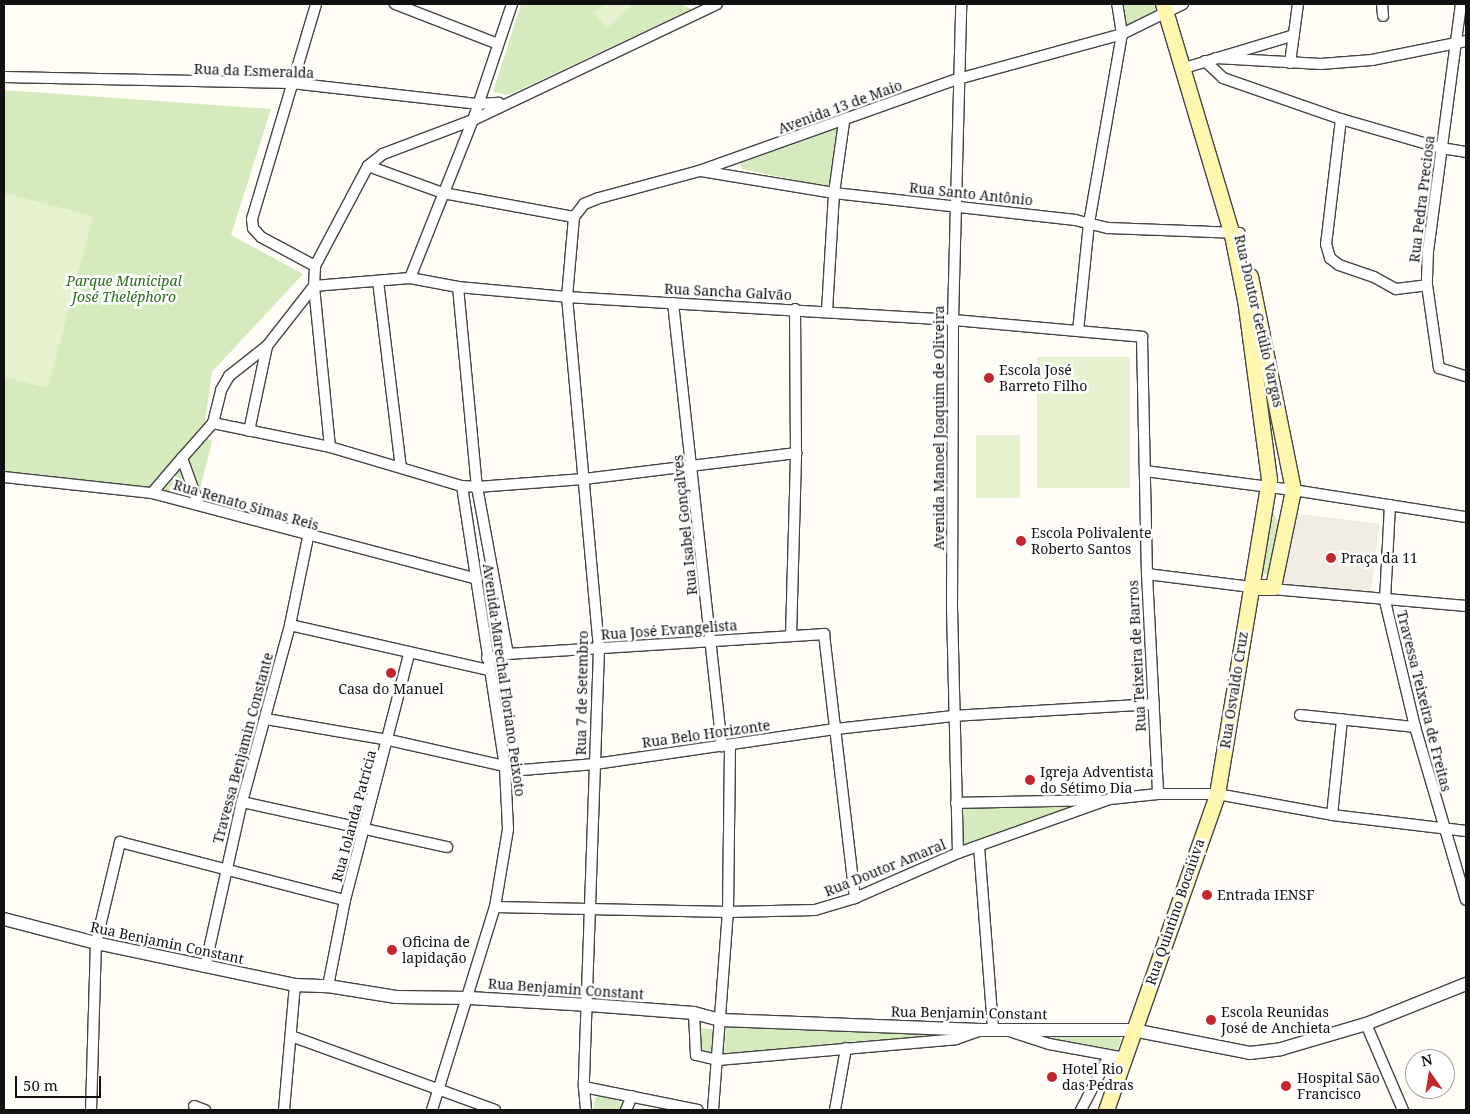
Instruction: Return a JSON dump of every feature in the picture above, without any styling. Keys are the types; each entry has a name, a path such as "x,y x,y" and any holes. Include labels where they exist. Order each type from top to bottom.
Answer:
{"main road":[{"name":"Rua Doutor Getúlio Vargas","path":"1164,9 1236,234 1273,380 1293,490 1273,585"},
{"name":"Rua Doutor Getúlio Vargas","path":"1236,234 1268,454 1266,508 1252,583"},
{"path":"1266,508 1287,512"},
{"path":"1252,583 1273,585"},
{"name":"Rua Osvaldo Cruz","path":"1217,794 1252,583"},
{"name":"Rua Quintino Bocaiúva","path":"1106,1110 1217,794"}],"street":[{"path":"316,4 252,219 253,228 260,237 316,266"},
{"path":"395,4 498,44"},
{"path":"410,278 473,120 512,4"},
{"name":"Avenida Manoel Joaquim de Oliveira","path":"958,853 953,716 953,320 961,4"},
{"path":"1078,330 1089,223 1122,34 1117,4"},
{"name":"Avenida 13 de Maio","path":"574,217 584,204 599,198 699,171 844,122 958,79 1122,34 1164,9 1183,4"},
{"path":"1290,64 1298,4"},
{"path":"1382,4 1383,16"},
{"name":"Rua Pedra Preciosa","path":"1461,4 1462,41 1440,148 1427,285 1438,368 1466,376"},
{"path":"330,447 314,286 316,266 368,166 383,154 473,120 503,103 711,5"},
{"path":"1183,65 1205,61 1294,35"},
{"path":"1216,58 1290,64 1372,60 1462,41"},
{"path":"1205,61 1219,77 1341,119 1440,148 1466,152"},
{"name":"Rua da Esmeralda","path":"4,77 291,83 477,104 503,103"},
{"path":"1341,119 1327,252 1339,266 1374,276 1396,289 1427,285"},
{"path":"827,311 834,193 844,122"},
{"path":"368,166 443,193 574,217"},
{"name":"Rua Santo Antônio","path":"699,171 834,193 956,205 1089,223 1108,228 1236,234"},
{"name":"Rua 7 de Setembro","path":"574,217 567,297 599,649 589,1005 584,1087 586,1110"},
{"name":"Rua Sancha Galvão","path":"314,286 410,278 458,287 567,297 827,311 1078,330 1142,337"},
{"path":"378,281 401,467"},
{"path":"152,493 213,423 221,390 229,376 267,346 314,286"},
{"path":"458,287 477,487 508,654"},
{"name":"Rua Isabel Gonçalves","path":"673,303 711,641 726,745 728,912 713,1110"},
{"path":"791,636 796,453 795,309"},
{"name":"Rua Teixeira de Barros","path":"1142,337 1147,574 1158,794"},
{"path":"249,431 267,346"},
{"path":"213,423 330,447 462,486 477,487 584,479 796,453"},
{"path":"182,458 200,505"},
{"path":"1145,471 1293,490 1466,517"},
{"name":"Rua Renato Simas Reis","path":"4,477 152,493 308,537 477,579"},
{"name":"Avenida Marechal Floriano Peixoto","path":"432,1110 469,998 495,907 508,829 505,767 488,670 477,579 462,486"},
{"name":"Travessa Teixeira de Freitas","path":"1390,505 1384,601 1415,727 1443,828 1466,900"},
{"name":"Travessa Benjamin Constante","path":"205,967 242,802 290,625 308,537"},
{"path":"1147,574 1252,583"},
{"path":"1273,585 1384,601 1466,606"},
{"path":"290,625 409,654 488,670"},
{"name":"Rua José Evangelista","path":"487,658 508,654 824,634 836,729"},
{"name":"Rua Iolanda Patrícia","path":"328,986 346,900 409,654"},
{"name":"Rua Belo Horizonte","path":"266,719 388,740 522,770 595,764 836,729 953,716 1154,704"},
{"path":"1300,714 1415,727"},
{"path":"1332,815 1342,720"},
{"path":"836,729 855,898"},
{"name":"Rua Doutor Amaral","path":"495,907 728,912 815,910 855,898 958,853 1110,799 1158,794 1217,794 1332,815 1466,831"},
{"path":"956,803 1110,799"},
{"path":"242,802 447,847"},
{"path":"90,1110 96,943 120,842 346,900"},
{"path":"694,1013 696,1055 718,1060 956,1039 987,1030 979,846"},
{"name":"Rua Benjamin Constant","path":"4,918 96,943 205,967 294,985 328,986 396,998 469,998 589,1005 694,1013 721,1020 987,1030 1133,1030 1250,1053 1281,1049 1366,1024 1466,984"},
{"path":"284,1110 292,1036 294,985"},
{"path":"1366,1024 1403,1110"},
{"path":"1006,1030 1049,1044 1125,1058"},
{"path":"292,1036 438,1091 495,1110"},
{"path":"835,1110 846,1048"},
{"path":"1080,1110 1109,1056"},
{"path":"584,1087 698,1110"},
{"path":"626,1110 632,1096"},
{"path":"194,1106 204,1110"}],"green space":[{"path":"521,4 679,4 692,9 508,95 493,92"},
{"path":"605,4 629,4 631,6 607,28 594,13"},
{"path":"1120,4 1154,4 1156,13 1122,27"},
{"name":"Parque Municipal José Theléphoro","path":"4,90 271,109 231,235 303,274 212,372 203,436 212,441 198,497 4,471"},
{"path":"837,128 829,187 742,169 740,161"},
{"path":"4,193 93,216 48,388 4,377"},
{"path":"1037,357 1130,357 1130,488 1037,488"},
{"path":"976,435 1020,435 1020,498 976,498"},
{"path":"1272,511 1279,524 1270,571 1259,578"},
{"path":"1081,805 964,847 963,808"},
{"path":"726,1025 955,1033 724,1055"},
{"path":"699,1028 713,1029 711,1055 701,1054"},
{"path":"1029,1036 1118,1036 1121,1040 1117,1051 1099,1051"},
{"path":"598,1095 622,1102 620,1110 593,1110 595,1099"}],"shaded area":[{"name":"Praça da 11","path":"1292,513 1379,524 1370,603 1282,592"}],"place":[{"name":"Escola José Barreto Filho","path":"989,378"},
{"name":"Escola Polivalente Roberto Santos","path":"1021,541"},
{"name":"Praça da 11","path":"1331,558"},
{"name":"Casa do Manuel","path":"391,673"},
{"name":"Igreja Adventista do Sétimo Dia","path":"1030,780"},
{"name":"Entrada IENSF","path":"1207,895"},
{"name":"Oficina de lapidação","path":"392,950"},
{"name":"Escola Reunidas José de Anchieta","path":"1211,1020"},
{"name":"Hotel Rio das Pedras","path":"1052,1077"},
{"name":"Hospital São Francisco","path":"1286,1086"}]}
